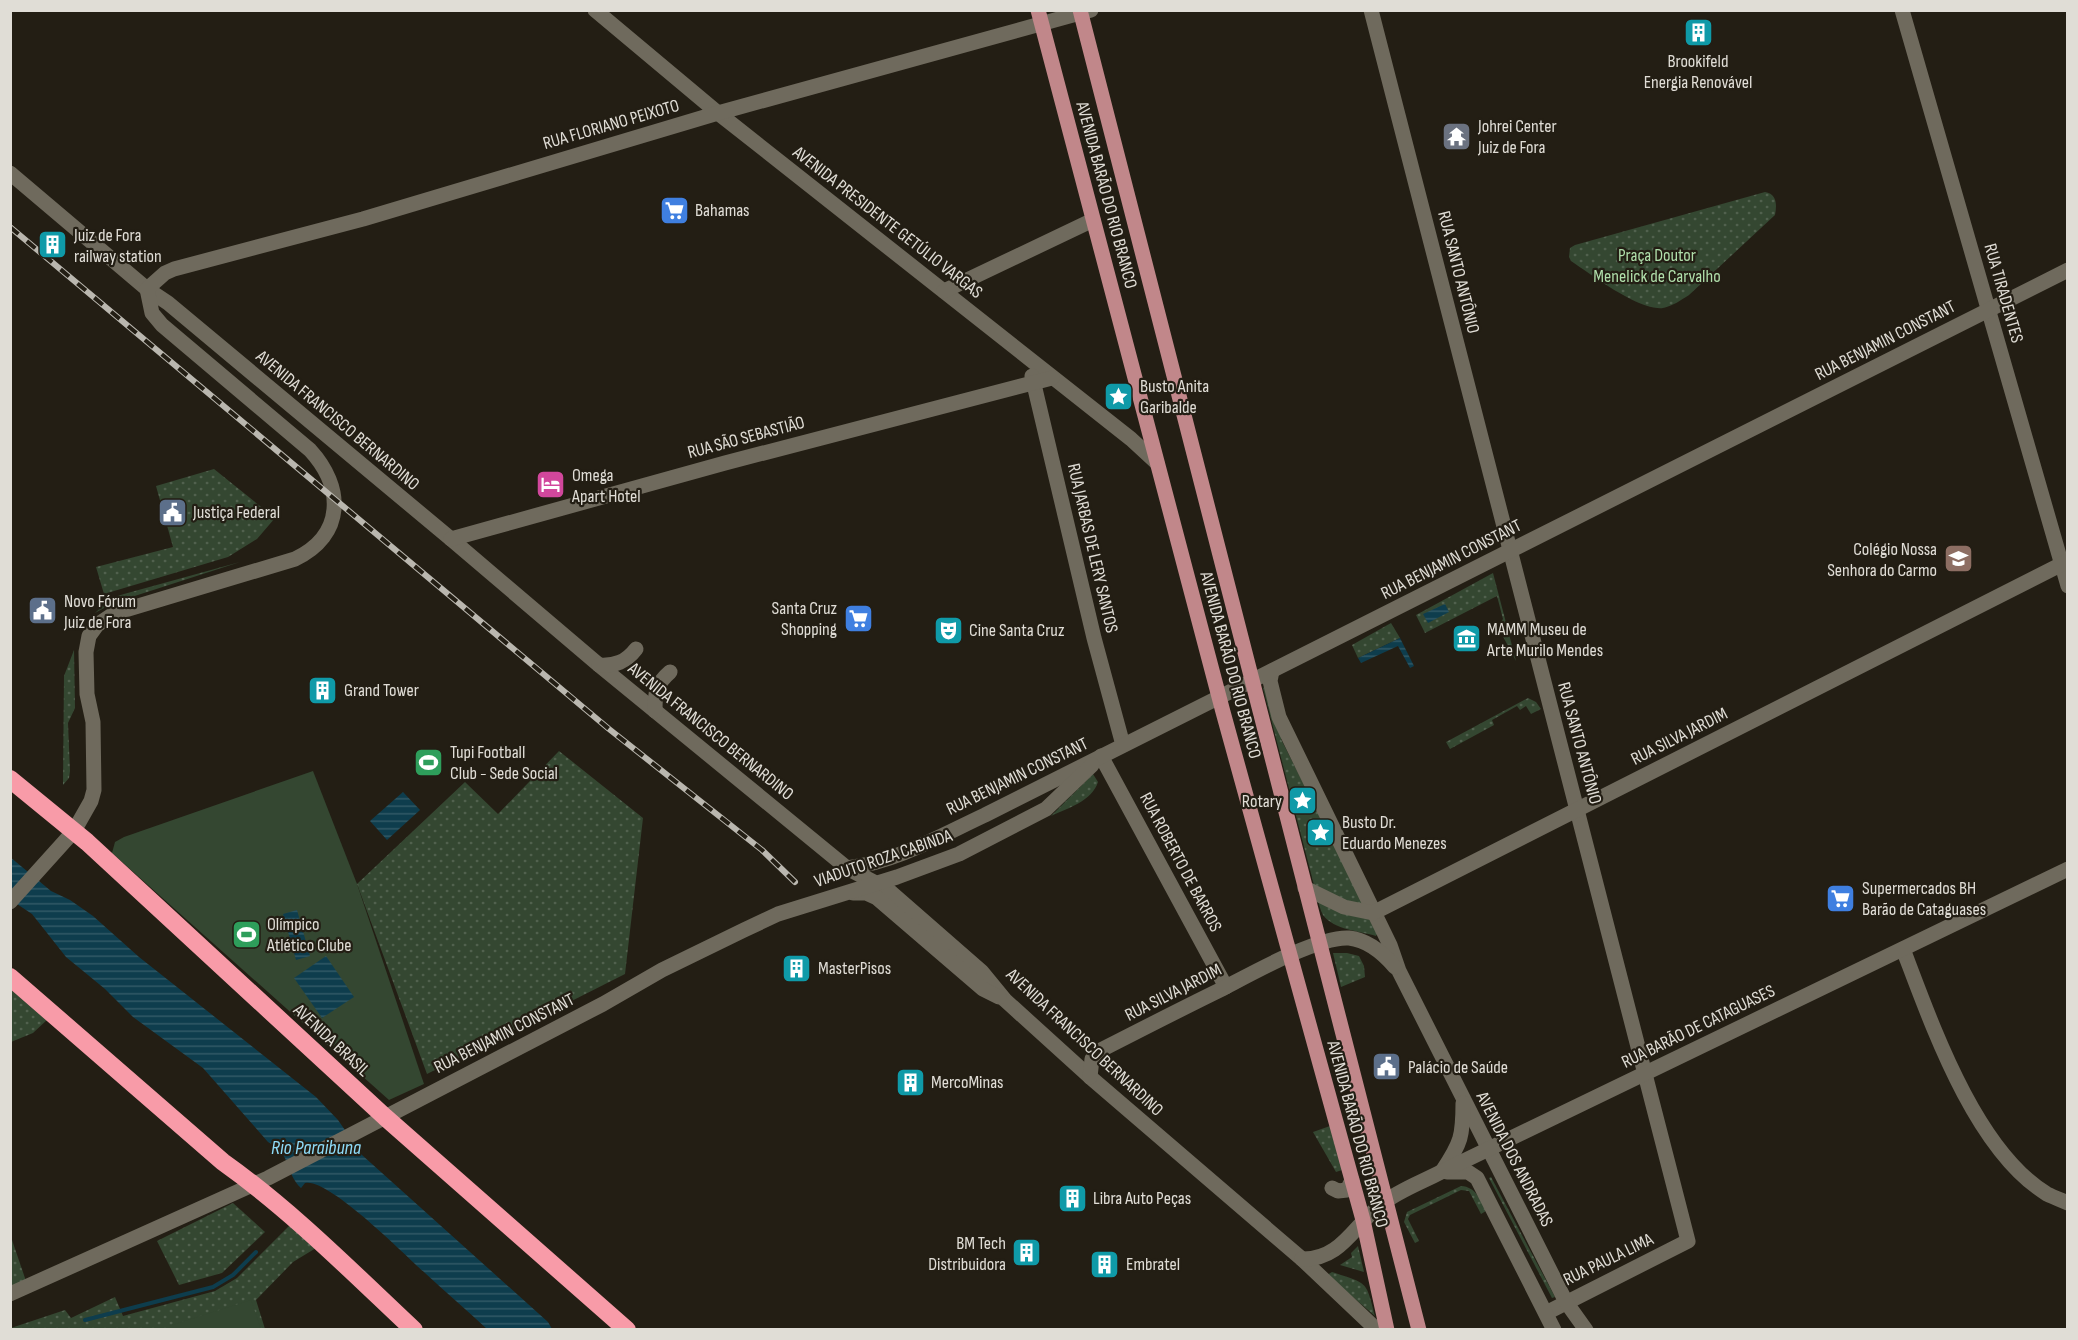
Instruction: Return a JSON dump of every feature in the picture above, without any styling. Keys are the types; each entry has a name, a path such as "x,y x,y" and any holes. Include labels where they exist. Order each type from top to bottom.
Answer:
{"highway":[{"name":"AVENIDA BRASIL","path":"10,779 74,831 385,1117 627,1329"},
{"path":"10,977 223,1162 260,1181 317,1239 414,1329"}],"main road":[{"name":"AVENIDA BARÃO DO RIO BRANCO","path":"1084,11 1305,888 1419,1329"},
{"name":"AVENIDA BARÃO DO RIO BRANCO","path":"1040,17 1219,697 1352,1180 1359,1226 1387,1329"}],"street":[{"name":"AVENIDA PRESIDENTE GETÚLIO VARGAS","path":"595,10 718,113 1131,439 1157,463"},
{"name":"RUA SANTO ANTÔNIO","path":"1371,10 1688,1241"},
{"name":"RUA TIRADENTES","path":"1902,10 2064,563 2067,586"},
{"name":"RUA FLORIANO PEIXOTO","path":"147,289 165,273 174,269 363,219 1040,17 1084,11"},
{"name":"AVENIDA FRANCISCO BERNARDINO","path":"10,173 451,539 599,665 847,868 887,889 982,972 1005,1000 1090,1077 1302,1259 1377,1329"},
{"path":"944,291 1093,220"},
{"name":"RUA BENJAMIN CONSTANT","path":"847,868 873,865 910,850 1123,746 2067,270"},
{"path":"10,903 74,831 91,801 94,790 93,722 87,693 86,652 89,636 97,625 115,613 295,559 320,542 333,518 332,482 319,460 162,326 152,313 147,289"},
{"name":"RUA JARBAS DE LERY SANTOS","path":"1028,358 1094,638 1123,746"},
{"name":"RUA SÃO SEBASTIÃO","path":"451,539 725,463 1052,378"},
{"name":"RUA SILVA JARDIM","path":"1373,913 2064,563"},
{"path":"599,665 621,662 636,650"},
{"name":"AVENIDA DOS ANDRADAS","path":"1272,671 1270,681 1279,717 1390,945 1399,971 1566,1302 1586,1329"},
{"path":"655,711 655,689 660,680 670,672"},
{"name":"VIADUTO ROZA CABINDA","path":"662,970 778,914 897,877 959,854 1046,809 1101,756"},
{"name":"RUA ROBERTO DE BARROS","path":"1101,756 1226,987"},
{"name":"RUA BARÃO DE CATAGUASES","path":"1302,1259 1314,1259 1333,1252 1386,1201 1441,1172 2067,870"},
{"path":"1305,888 1344,907 1373,913"},
{"path":"847,893 866,893 877,898 983,989 1005,1000"},
{"name":"AVENIDA DOS ANDRADAS","path":"1290,955 1320,944 1349,938 1374,947 1399,971"},
{"path":"1903,949 1933,1027 1969,1102 1990,1137 2024,1176 2047,1194 2067,1203"},
{"name":"RUA SILVA JARDIM","path":"1090,1077 1092,1059 1099,1051 1290,955"},
{"name":"RUA BENJAMIN CONSTANT","path":"260,1181 603,1004 662,970"},
{"path":"1441,1172 1457,1149 1461,1137 1463,1098"},
{"path":"1441,1172 1468,1172 1477,1178 1554,1329"},
{"path":"1332,1188 1338,1191 1347,1190 1352,1180"},
{"path":"18,1290 260,1181"},
{"name":"RUA PAULA LIMA","path":"1545,1313 1688,1241"}],"green space":[{"name":"Praça Doutor Menelick de Carvalho","path":"1765,192 1774,198 1775,215 1689,295 1667,307 1653,307 1629,298 1591,275 1571,261 1569,257 1570,248 1575,245"},
{"path":"214,469 275,518 257,539 228,557 104,594 96,567 173,547 156,486"},
{"path":"240,562 113,603 95,613 111,598"},
{"path":"1493,573 1516,661 1498,627 1503,619 1497,596 1425,633 1416,615"},
{"path":"1391,623 1400,638 1358,658 1352,645"},
{"path":"74,650 75,708 68,723 70,771 69,778 63,785 64,676"},
{"path":"1267,686 1285,736 1281,739 1364,903 1351,903 1314,885 1263,688"},
{"path":"1528,698 1536,702 1541,709 1531,714 1526,706 1520,710 1517,706 1492,720 1494,725 1450,749 1446,742"},
{"path":"559,751 643,818 625,974 427,1074 357,884 465,782 498,814"},
{"name":"Olímpico Atlético Clube","path":"313,771 357,884 424,1084 389,1100 112,853 115,842 124,837"},
{"path":"1093,774 1098,782 1091,794 1079,803 1051,816"},
{"path":"1317,897 1373,919 1379,931 1376,936 1334,924 1323,915"},
{"path":"1333,953 1359,956 1364,966 1365,977 1341,987"},
{"path":"10,983 49,1018 33,1033 11,1042"},
{"path":"1330,1126 1342,1170 1336,1172 1313,1132"},
{"path":"1491,1177 1555,1297 1552,1298 1489,1178"},
{"path":"1461,1186 1474,1191 1486,1211 1481,1214 1469,1191 1461,1190 1410,1215 1408,1219 1419,1241 1415,1243 1404,1222 1407,1212"},
{"path":"233,1203 265,1232 222,1273 179,1285 157,1241"},
{"path":"291,1224 316,1248 293,1262 256,1300 265,1329 12,1330 11,1328 65,1310 71,1318 115,1297 123,1316 215,1291 237,1278"},
{"path":"10,1234 27,1284 10,1288"},
{"path":"1358,1246 1364,1272 1340,1265 1352,1257 1351,1253"},
{"path":"1332,1272 1359,1281 1367,1289 1375,1316 1327,1275"},
{"path":"251,1300 261,1329 170,1329 169,1326"}],"water":[{"path":"1445,604 1449,612 1428,623 1423,614"},
{"path":"1400,638 1414,666 1410,668 1398,646 1361,663 1358,658"},
{"path":"403,792 420,810 387,840 370,821"},
{"name":"Rio Paraibuna","path":"10,857 51,891 70,900 93,916 139,957 316,1097 338,1120 362,1155 548,1322 552,1329 487,1329 348,1204 316,1184 305,1183 301,1188 292,1176 281,1152 268,1142 203,1068 133,1017 105,989 66,957 32,914 11,900"},
{"path":"297,910 310,956 296,960 283,914"},
{"path":"326,956 354,997 322,1018 294,978"}],"waterway":[{"path":"85,1320 213,1287 233,1275 256,1252"}],"railway":[{"path":"10,227 609,729 762,850 795,882"}],"place":[{"name":"Brookifeld Energia Renovável","path":"1698,32"},
{"name":"Johrei Center Juiz de Fora","path":"1457,136"},
{"name":"Bahamas","path":"674,210"},
{"name":"Juiz de Fora railway station","path":"53,245"},
{"name":"Busto Anita Garibalde","path":"1119,396"},
{"name":"Omega Apart Hotel","path":"551,485"},
{"name":"Justiça Federal","path":"172,512"},
{"name":"Colégio Nossa Senhora do Carmo","path":"1958,559"},
{"name":"Novo Fórum Juiz de Fora","path":"43,611"},
{"name":"Santa Cruz Shopping","path":"858,618"},
{"name":"Cine Santa Cruz","path":"948,630"},
{"name":"MAMM Museu de Arte Murilo Mendes","path":"1466,639"},
{"name":"Grand Tower","path":"323,690"},
{"name":"Tupi Football Club - Sede Social","path":"429,762"},
{"name":"Rotary","path":"1303,801"},
{"name":"Busto Dr. Eduardo Menezes","path":"1321,832"},
{"name":"Supermercados BH Barão de Cataguases","path":"1841,898"},
{"name":"Olímpico Atlético Clube","path":"246,934"},
{"name":"MasterPisos","path":"797,968"},
{"name":"Palácio de Saúde","path":"1387,1067"},
{"name":"MercoMinas","path":"910,1082"},
{"name":"Libra Auto Peças","path":"1072,1198"},
{"name":"BM Tech Distribuidora","path":"1027,1253"},
{"name":"Embratel","path":"1105,1264"}]}
